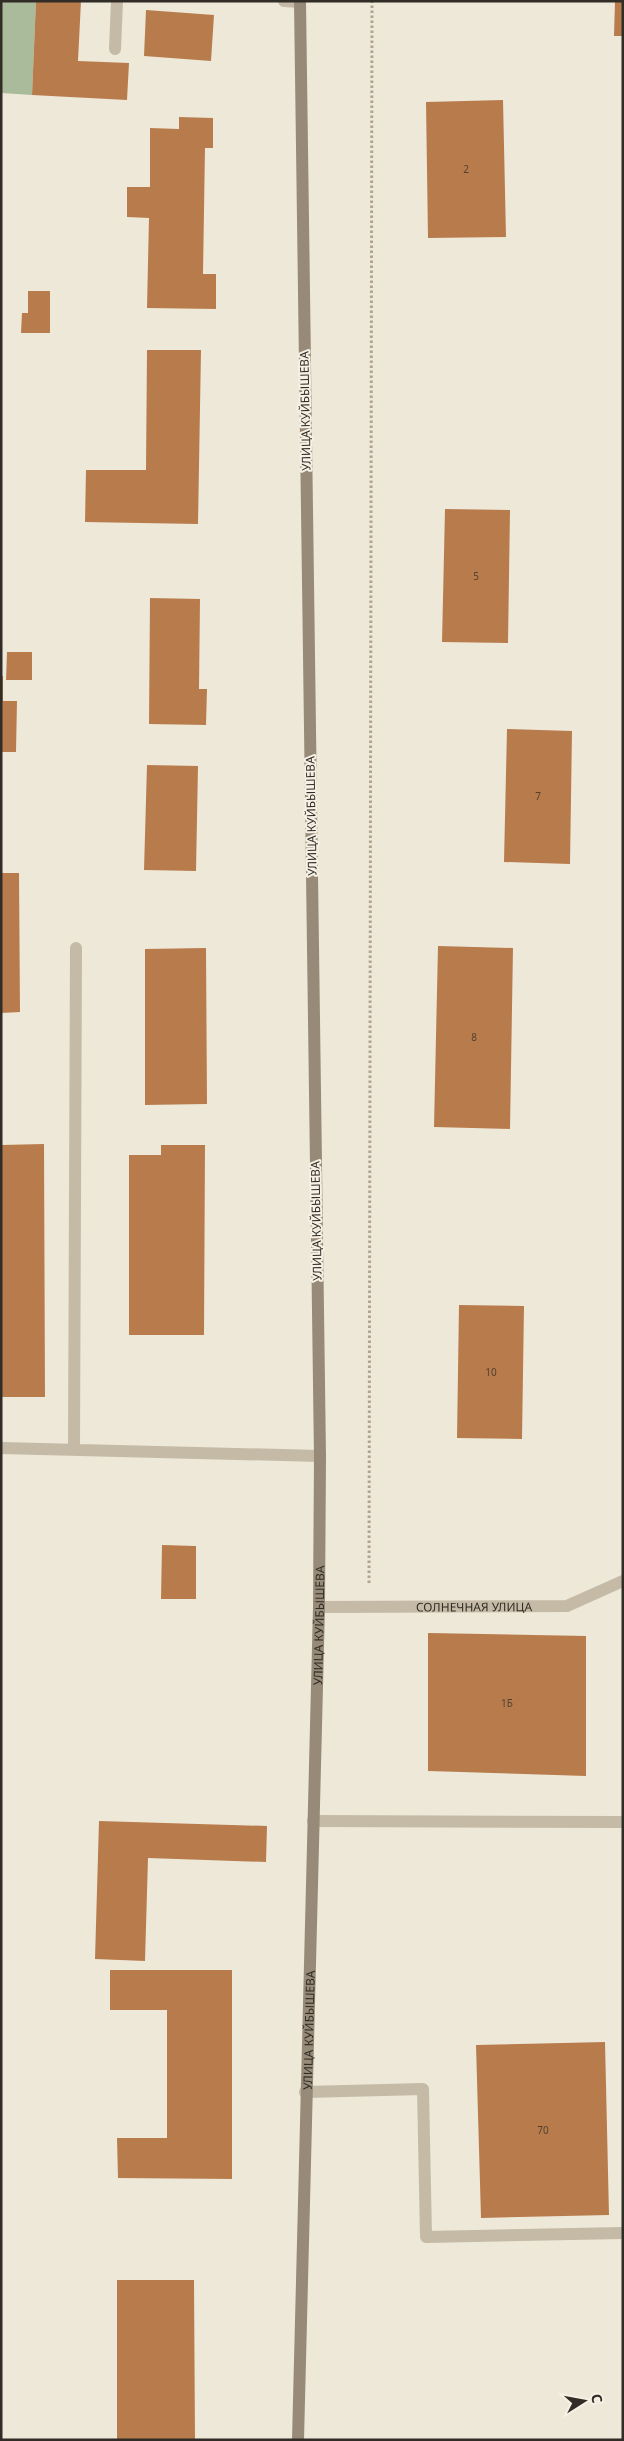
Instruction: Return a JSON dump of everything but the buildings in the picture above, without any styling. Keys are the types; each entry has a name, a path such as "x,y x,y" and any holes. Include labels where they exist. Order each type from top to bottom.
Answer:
{"street":[{"path":"115,49 117,1"},
{"path":"284,1 300,2"},
{"name":"УЛИЦА КУЙБЫШЕВА","path":"298,2440 319,1607 320,1456 300,2"},
{"path":"74,1449 76,948"},
{"path":"1,1448 320,1456"},
{"name":"СОЛНЕЧНАЯ УЛИЦА","path":"319,1607 567,1606 623,1581"},
{"path":"313,1821 623,1822"},
{"path":"306,2092 422,2090 426,2237 623,2233"}],"path":[{"path":"369,1606 372,1"}],"green space":[{"path":"1,1 36,1 32,95 1,93"}]}
